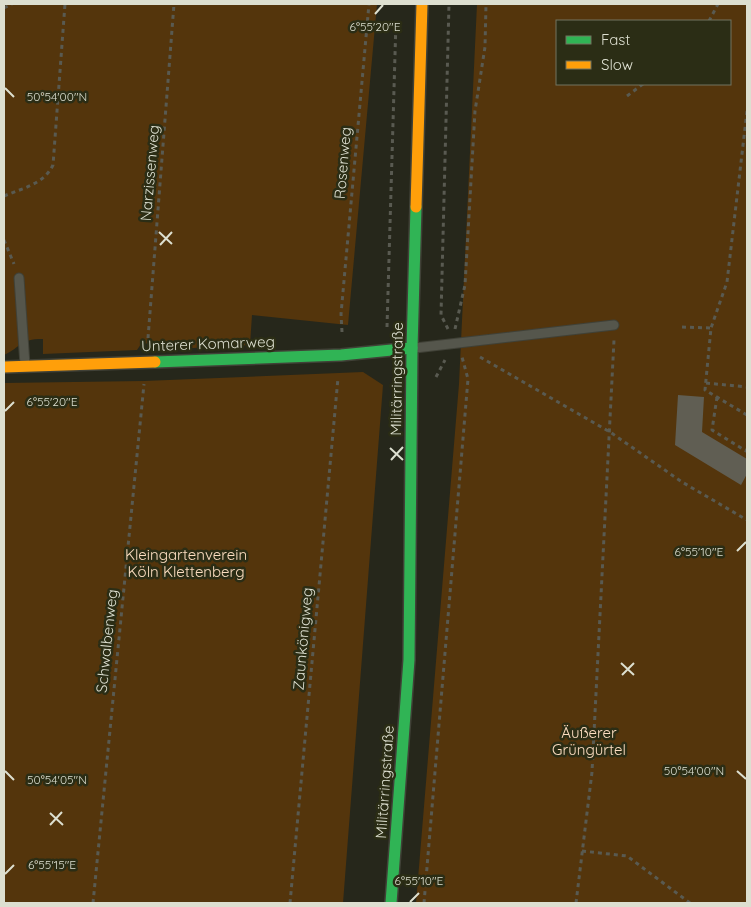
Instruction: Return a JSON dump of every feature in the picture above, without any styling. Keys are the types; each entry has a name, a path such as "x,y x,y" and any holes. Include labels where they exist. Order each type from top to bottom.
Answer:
{"main road":[{"name":"Militärringstraße","path":"391,903 409,660 412,348 422,4"},
{"name":"Unterer Komarweg","path":"4,367 341,355 412,348"}],"lane":[{"path":"20,278 25,366"},
{"path":"412,348 614,325"}],"path":[{"path":"4,8 12,4"},
{"path":"4,196 39,182 48,175 53,164 65,4"},
{"name":"Narzissenweg","path":"147,344 174,4"},
{"name":"Rosenweg","path":"342,324 369,4"},
{"path":"449,4 440,316 458,344 610,432 682,482 747,520"},
{"path":"424,903 468,379 454,324 465,285 475,110 485,47 486,4"},
{"path":"710,20 718,4"},
{"path":"386,350 395,26 398,13"},
{"path":"627,96 642,85"},
{"path":"747,111 727,282 711,328 705,390 747,415"},
{"path":"4,240 20,278"},
{"path":"576,903 592,772 614,325"},
{"path":"682,327 711,328"},
{"name":"Zaunkönigweg","path":"290,903 338,376"},
{"name":"Schwalbenweg","path":"92,903 144,381"},
{"path":"706,382 747,388"},
{"path":"717,397 712,430 746,451 747,449"},
{"path":"582,851 627,856 690,903"}],"green space":[{"path":"4,4 377,4 348,325 252,315 250,345 155,350 152,343 141,344 137,350 43,354 43,339 35,339 24,342 4,355"},
{"name":"Äußerer Grüngürtel","path":"477,4 747,4 747,903 416,903 459,384"},
{"name":"Kleingartenverein Köln Klettenberg","path":"363,372 383,385 343,903 4,903 4,383 144,381"}],"building":[{"path":"678,395 704,397 702,432 747,459 747,474 741,485 675,445"}],"traffic: fast":[{"path":"391,903 409,660 412,348 416,207"},
{"path":"155,362 341,355 412,348"}],"traffic: slow":[{"path":"416,207 422,4"},
{"path":"4,367 155,362"}]}
